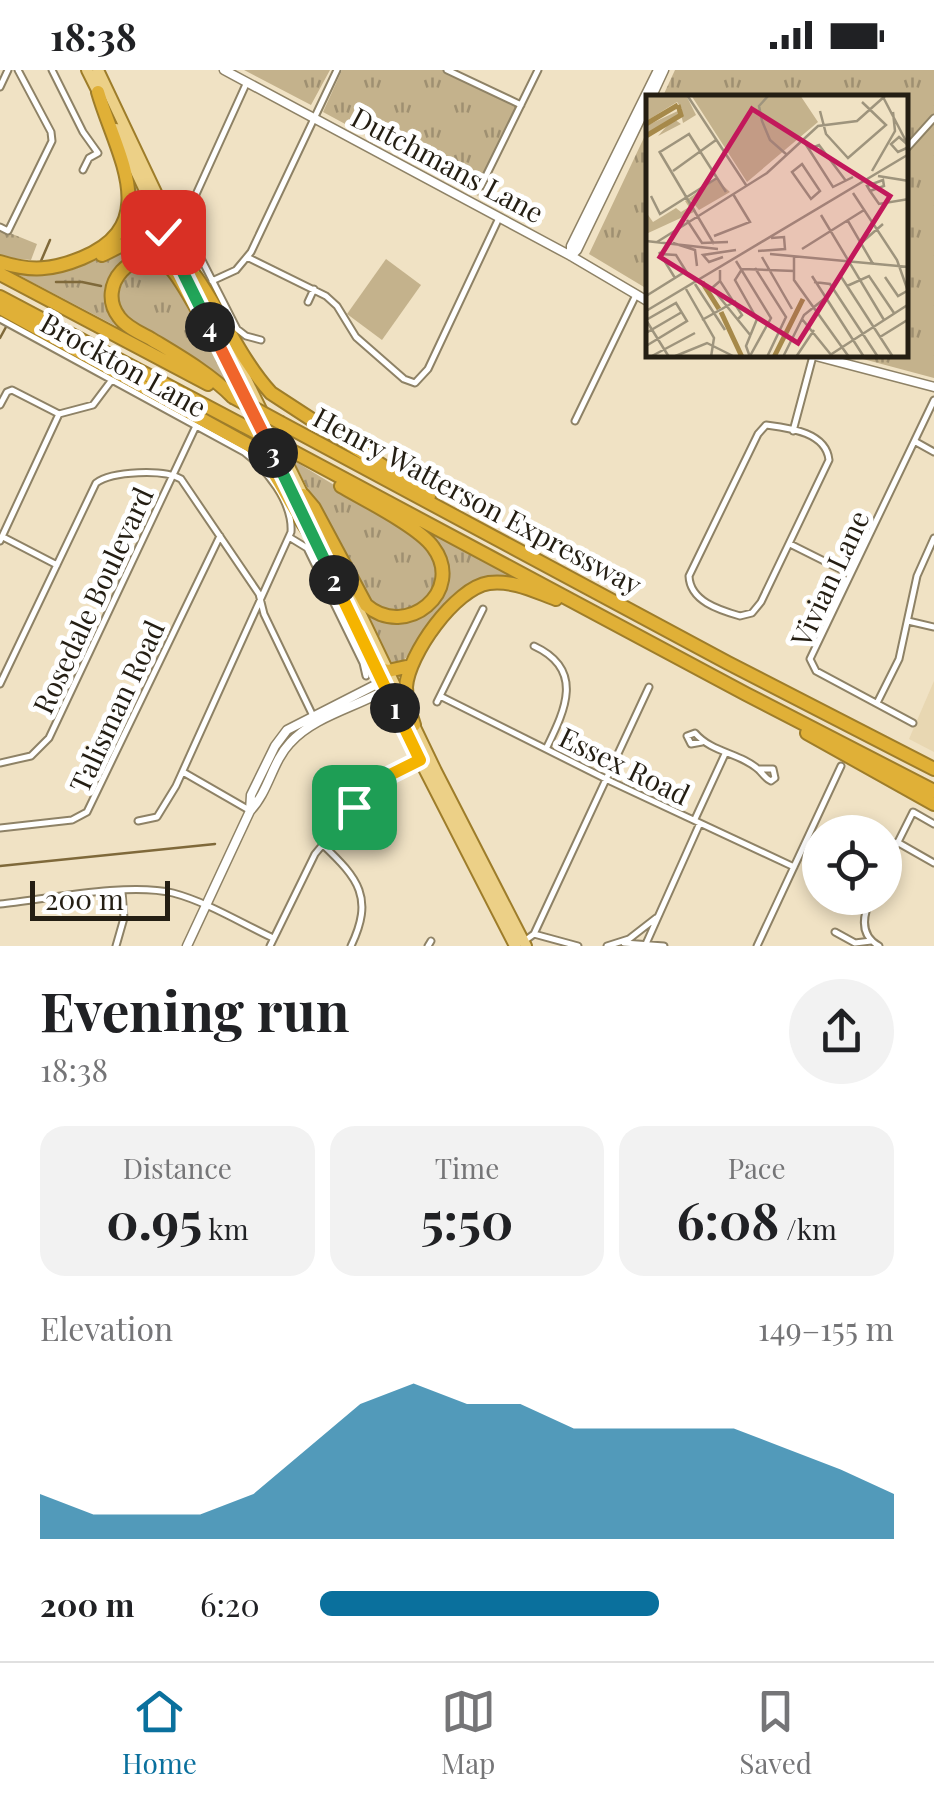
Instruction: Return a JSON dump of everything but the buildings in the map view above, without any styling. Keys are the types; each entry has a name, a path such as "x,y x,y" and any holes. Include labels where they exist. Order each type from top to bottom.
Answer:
{"highway":[{"path":"66,265 108,244 120,230 128,210 128,182 98,92"},
{"path":"0,262 40,270 90,261 163,232 180,243"},
{"path":"142,259 153,259 175,272 239,397 122,321 111,294 124,268 142,259"},
{"name":"Henry Watterson Expressway","path":"0,274 239,397 480,531 934,769"},
{"path":"196,277 253,370 276,397 480,531"},
{"name":"Henry Watterson Expressway","path":"0,297 934,790"},
{"path":"0,308 252,447 269,464 313,537"},
{"path":"296,453 429,542 439,556 442,572 439,592 431,603 406,617 388,618 372,610 360,597 303,494"},
{"path":"384,678 406,667 456,600 472,588 492,583 520,585 605,619"},
{"path":"414,725 407,682 428,638"},
{"path":"746,694 826,745 934,804"}],"main road":[{"path":"87,70 239,397 384,678 414,725 523,943"},
{"path":"98,70 303,494 420,760 523,943"},
{"name":"Dutchmans Lane","path":"224,70 646,300"},
{"path":"652,95 661,70"},
{"path":"648,95 661,70"},
{"path":"570,256 571,246 646,99"},
{"path":"570,256 577,250 646,107"},
{"path":"112,120 130,146 136,148"},
{"path":"831,358 934,387"},
{"path":"188,946 250,811 261,800 287,746 315,720 384,678"}],"street":[{"path":"0,227 8,231 52,139 18,70"},
{"path":"52,70 82,132 98,153 89,158 82,170"},
{"path":"212,281 231,274 247,258 337,70"},
{"path":"448,70 520,104"},
{"path":"472,82 478,70"},
{"path":"481,186 538,70"},
{"path":"0,87 6,71"},
{"path":"246,82 184,217 183,228 237,329 261,340"},
{"path":"909,147 934,118"},
{"path":"247,258 334,302 360,341 404,379 416,382 428,369 499,218"},
{"path":"308,302 314,289"},
{"path":"575,420 636,295"},
{"name":"Brockton Lane","path":"0,319 244,452 265,471 290,516 289,537"},
{"path":"794,431 812,358"},
{"path":"0,405 6,392 12,390 59,414 93,405 111,381"},
{"name":"Vivian Lane","path":"913,722 816,671 810,662 934,400"},
{"path":"57,565 1,538 59,414"},
{"path":"770,425 822,442 829,460 790,544 761,602 749,614 732,614 700,598 690,588 691,571 760,429 770,425"},
{"name":"Rosedale Boulevard","path":"0,763 30,756 49,738 196,426"},
{"path":"916,442 934,452"},
{"path":"0,684 99,480 146,473 174,475 181,479 259,594 315,720"},
{"name":"Talisman Road","path":"0,828 72,820 87,812 220,536"},
{"path":"138,821 157,817 183,772 289,537 307,548 363,664 384,678"},
{"path":"877,703 899,659 917,576 934,538"},
{"path":"790,544 850,574"},
{"name":"Essex Road","path":"483,609 439,699 794,867"},
{"path":"908,621 934,626"},
{"path":"534,646 560,667 567,694 546,749"},
{"path":"578,946 523,943 649,687"},
{"path":"702,742 758,770"},
{"path":"646,945 724,754"},
{"path":"354,807 374,783 420,760"},
{"path":"758,946 841,766"},
{"path":"183,772 250,811"},
{"path":"902,833 913,812 934,824"},
{"path":"270,946 322,844 344,820"},
{"path":"322,844 353,878 363,899 364,915 351,946"},
{"path":"902,845 934,862"},
{"path":"0,904 160,890 206,906 274,938"},
{"path":"116,946 124,918 122,892"},
{"path":"864,915 870,941"},
{"path":"621,943 656,918"},
{"path":"834,932 855,943 870,941 879,946"},
{"path":"607,946 664,946"}],"shaded area":[{"path":"934,681 934,752 909,739"}],"green space":[{"path":"244,70 330,70 311,105"},
{"path":"342,70 445,70 514,104 517,111 481,187 498,195 493,204 323,112"},
{"path":"675,70 934,70 934,378 859,358 909,358 909,95 663,95"},
{"path":"646,133 646,288 589,254"},
{"path":"131,173 156,224 110,246 115,240"},
{"path":"0,229 37,244 31,260 0,257"},
{"path":"160,234 175,264 147,256 111,283 131,334 7,269 72,270"},
{"path":"386,259 421,285 382,340 347,314"},
{"path":"139,263 168,269 233,386 120,312 116,284"},
{"path":"293,460 413,533 437,559 438,584 415,611 382,612 360,591"},
{"path":"421,528 517,579 479,582 456,592 413,650 392,668 362,606 409,619 445,580"}],"waterway":[{"path":"41,261 50,240"},
{"path":"56,282 101,286"},
{"path":"0,338 6,327"},
{"path":"0,866 215,844"}],"route":[{"path":"163,232 420,760 374,783 354,807"}]}
